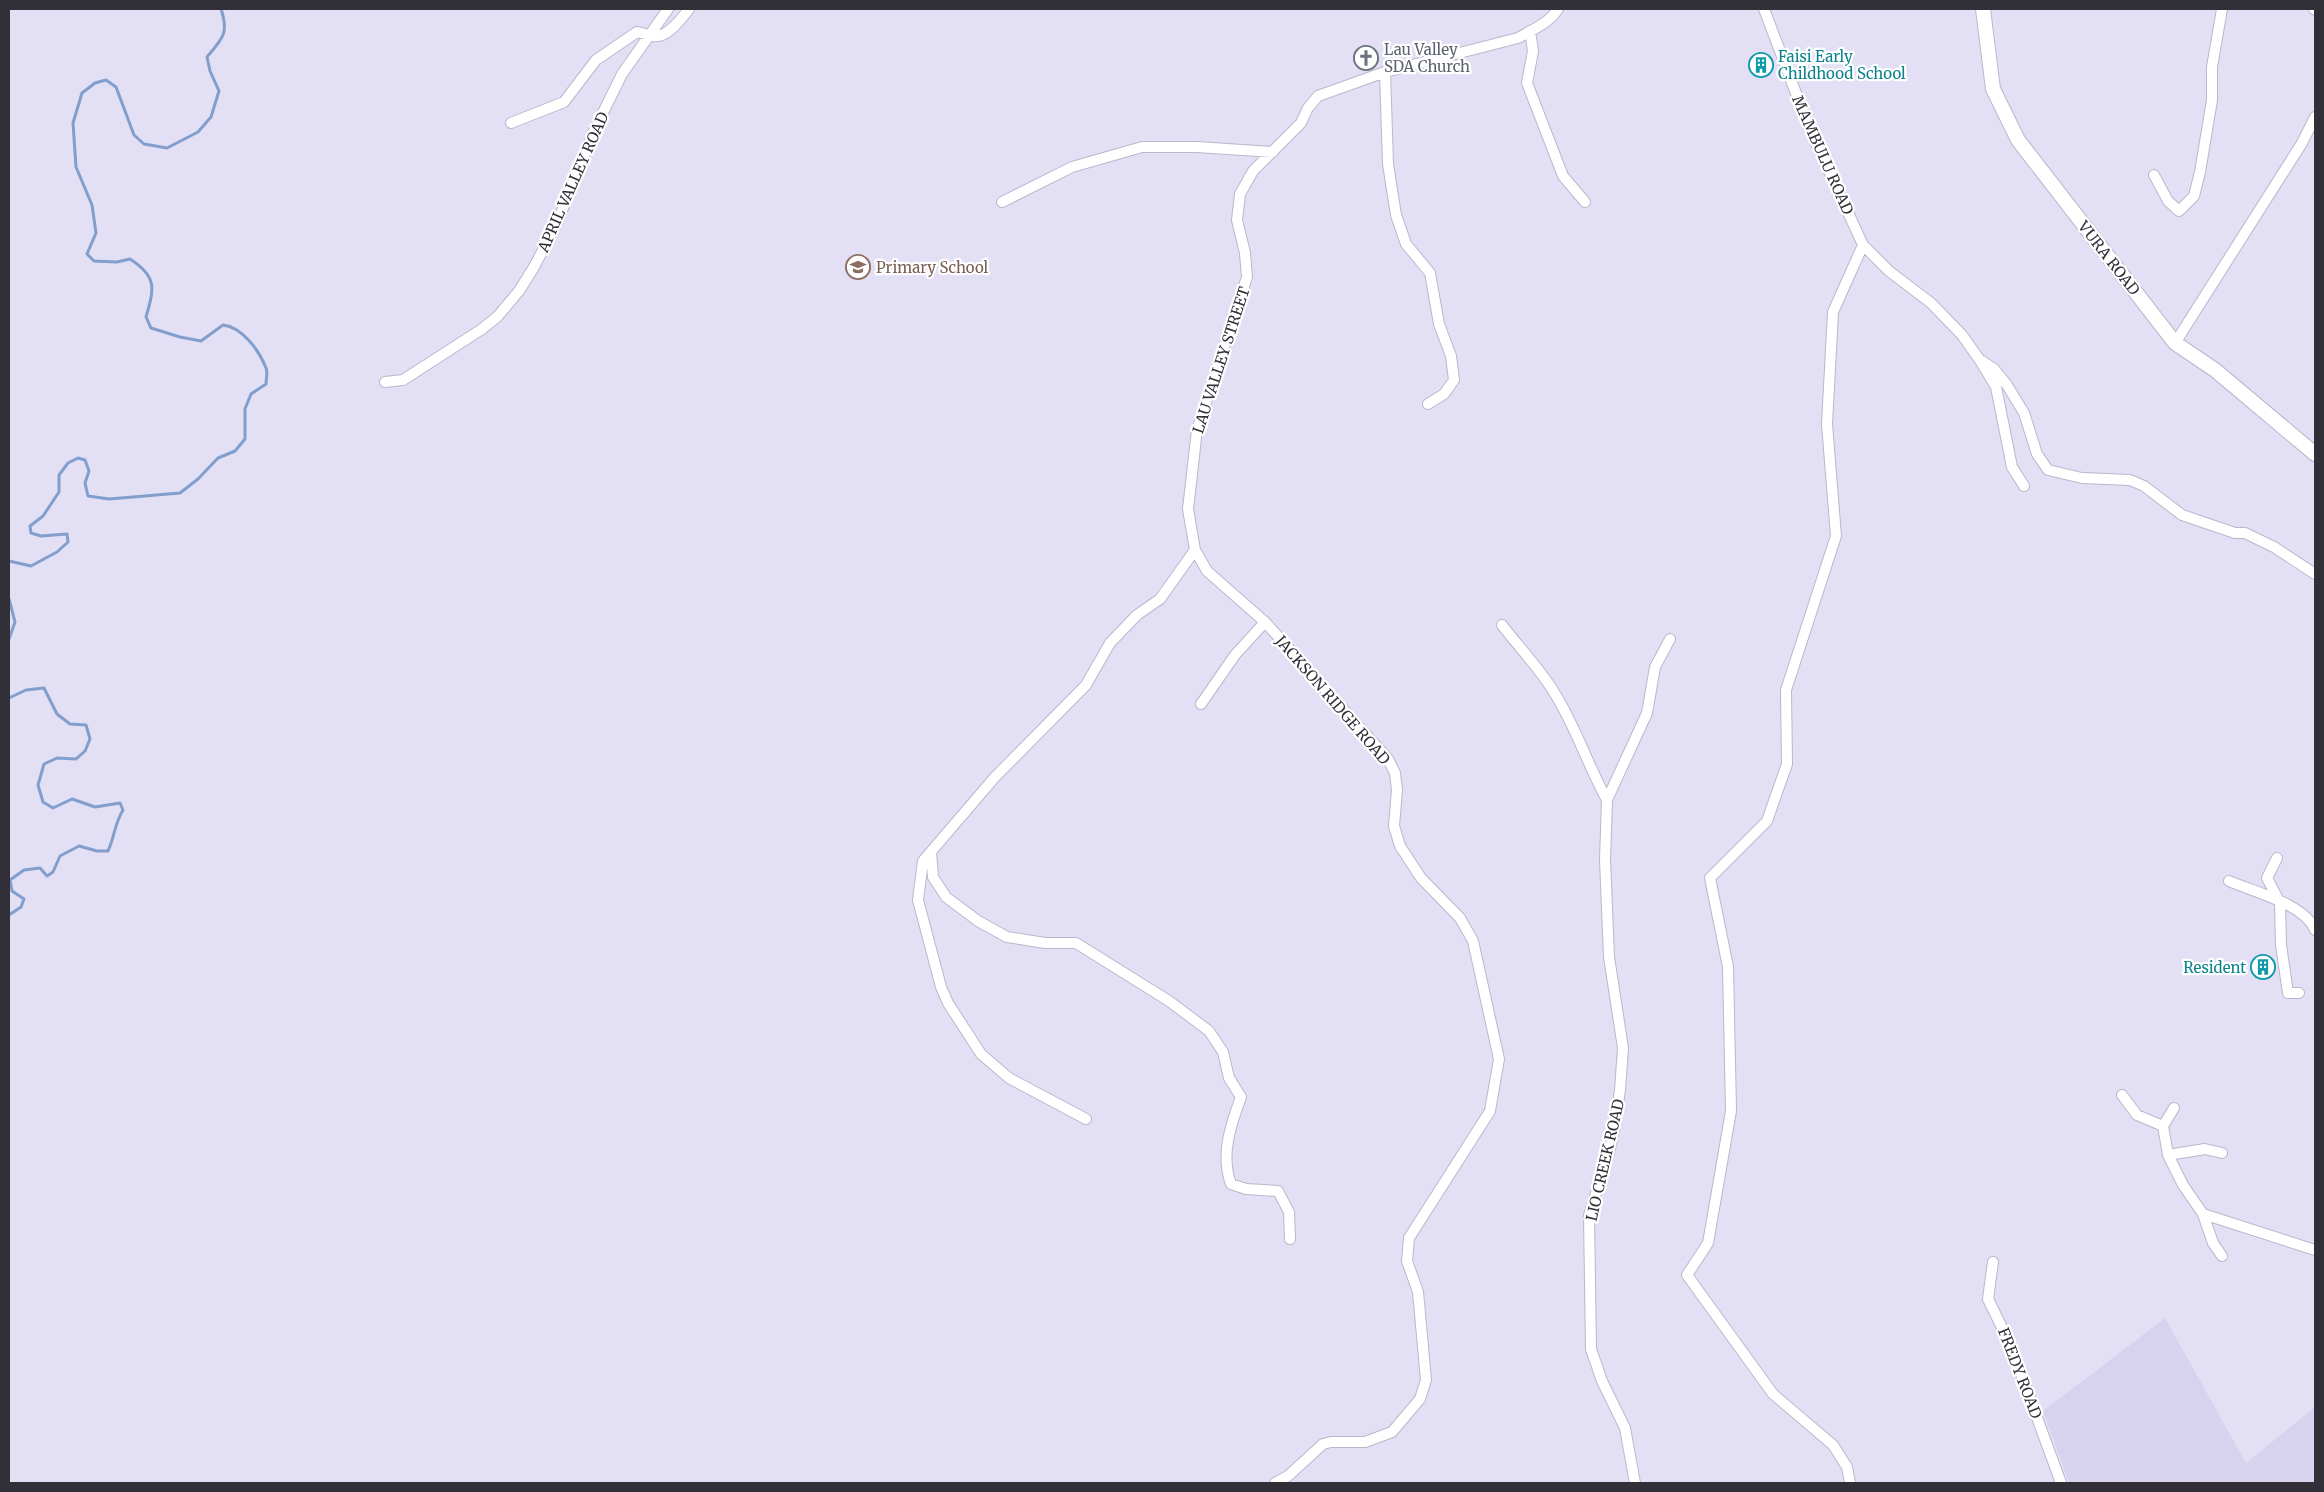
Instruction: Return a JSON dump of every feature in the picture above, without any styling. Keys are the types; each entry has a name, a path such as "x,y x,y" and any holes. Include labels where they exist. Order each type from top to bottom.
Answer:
{"street":[{"name":"APRIL VALLEY ROAD","path":"385,382 403,380 482,329 497,317 519,290 558,223 594,130 622,74 648,34 668,9"},
{"path":"511,123 564,102 596,60 637,32 655,37 665,33 676,24 688,9"},
{"name":"LAU VALLEY STREET","path":"1194,550 1188,510 1197,430 1248,277 1245,253 1237,220 1240,194 1253,171 1301,123 1308,108 1318,96 1385,72 1518,38 1555,14 1558,9"},
{"name":"MAMBULU ROAD","path":"1764,9 1810,130 1863,245"},
{"name":"VURA ROAD","path":"1982,9 1993,89 2018,140 2175,343 2215,370 2315,454"},
{"path":"2154,175 2168,201 2179,211 2194,196 2212,100 2212,67 2222,9"},
{"path":"1530,31 1533,51 1527,83 1563,176 1585,202"},
{"path":"1385,72 1388,164 1396,215 1406,244 1430,273 1439,324 1451,356 1454,380 1444,394 1428,404"},
{"path":"2175,343 2302,143 2315,117"},
{"path":"1002,202 1072,167 1142,147 1197,147 1273,152"},
{"path":"1850,1483 1847,1467 1833,1445 1773,1394 1687,1275 1708,1243 1731,1112 1728,968 1710,878 1767,821 1787,764 1786,690 1836,536 1827,424 1833,312 1863,245 1889,271 1931,303 1962,336 1979,360 1996,387 2012,467 2024,486"},
{"path":"1979,360 1994,369 2007,385 2024,413 2036,454 2048,470 2082,478 2130,480 2144,486 2182,515 2235,533 2245,532 2274,547 2315,574"},
{"path":"1086,1119 1009,1078 981,1054 948,1003 941,986 918,900 923,861 995,777 1086,684 1110,643 1137,614 1160,599 1194,550"},
{"name":"JACKSON RIDGE ROAD","path":"1194,550 1208,571 1265,622 1388,759 1396,782 1394,826 1400,846 1421,878 1460,918 1473,941 1500,1059 1490,1111 1409,1238 1408,1261 1418,1292 1426,1380 1420,1399 1392,1432 1365,1442 1331,1442 1323,1444 1288,1476 1275,1483"},
{"path":"1201,704 1235,655 1265,622"},
{"path":"1502,625 1552,689 1577,735 1594,775 1608,800"},
{"path":"1608,800 1647,713 1654,667 1670,639"},
{"name":"LIO CREEK ROAD","path":"1608,800 1605,860 1609,957 1623,1048 1620,1090 1609,1153 1588,1215 1589,1321 1591,1349 1602,1381 1625,1428 1635,1483"},
{"path":"931,852 933,877 946,898 978,921 1007,937 1045,943 1076,943 1169,1001 1209,1031 1223,1052 1229,1078 1240,1097 1229,1128 1227,1173 1231,1184 1246,1189 1278,1191 1289,1212 1290,1239"},
{"path":"2277,858 2266,878 2280,903 2281,945 2288,993 2299,993"},
{"path":"2229,881 2298,909 2313,924 2315,930"},
{"path":"2122,1095 2137,1115 2163,1126"},
{"path":"2174,1108 2163,1126 2168,1155 2183,1185 2203,1214 2213,1243 2222,1256"},
{"path":"2168,1155 2205,1150 2222,1153"},
{"path":"2203,1214 2315,1250"},
{"name":"FREDY ROAD","path":"1993,1262 1988,1299 2010,1344 2061,1483"}],"shaded area":[{"path":"2165,1318 2246,1463 2315,1407 2315,1483 2069,1483 2043,1411"}],"waterway":[{"path":"9,561 31,566 57,552 68,542 67,534 41,536 31,533 30,526 43,516 59,492 59,475 68,463 78,458 85,460 89,471 85,483 88,496 109,499 180,493 198,479 218,458 235,451 245,439 245,409 251,394 266,384 267,371 263,361 249,341 237,330 230,327 223,325 201,341 151,328 146,317 151,299 152,284 145,272 130,259 117,262 94,261 87,254 96,233 92,205 76,167 73,123 82,93 95,83 106,80 116,87 134,135 144,144 167,148 198,132 211,117 219,91 210,71 207,57 223,35 224,24 221,9"},
{"path":"9,599 15,622 9,639"},
{"path":"9,698 26,690 44,688 57,714 70,724 86,725 90,739 85,751 76,759 57,758 44,764 38,785 43,802 53,808 72,799 95,807 120,803 123,810 108,851 97,851 79,846 60,856 53,872 47,876 40,868 24,870 10,880 12,891 24,899 21,907 9,915"}],"place":[{"name":"Lau Valley SDA Church","path":"1366,58"},
{"name":"Faisi Early Childhood School","path":"1761,65"},
{"name":"Primary School","path":"858,267"},
{"name":"Resident","path":"2263,967"}]}
